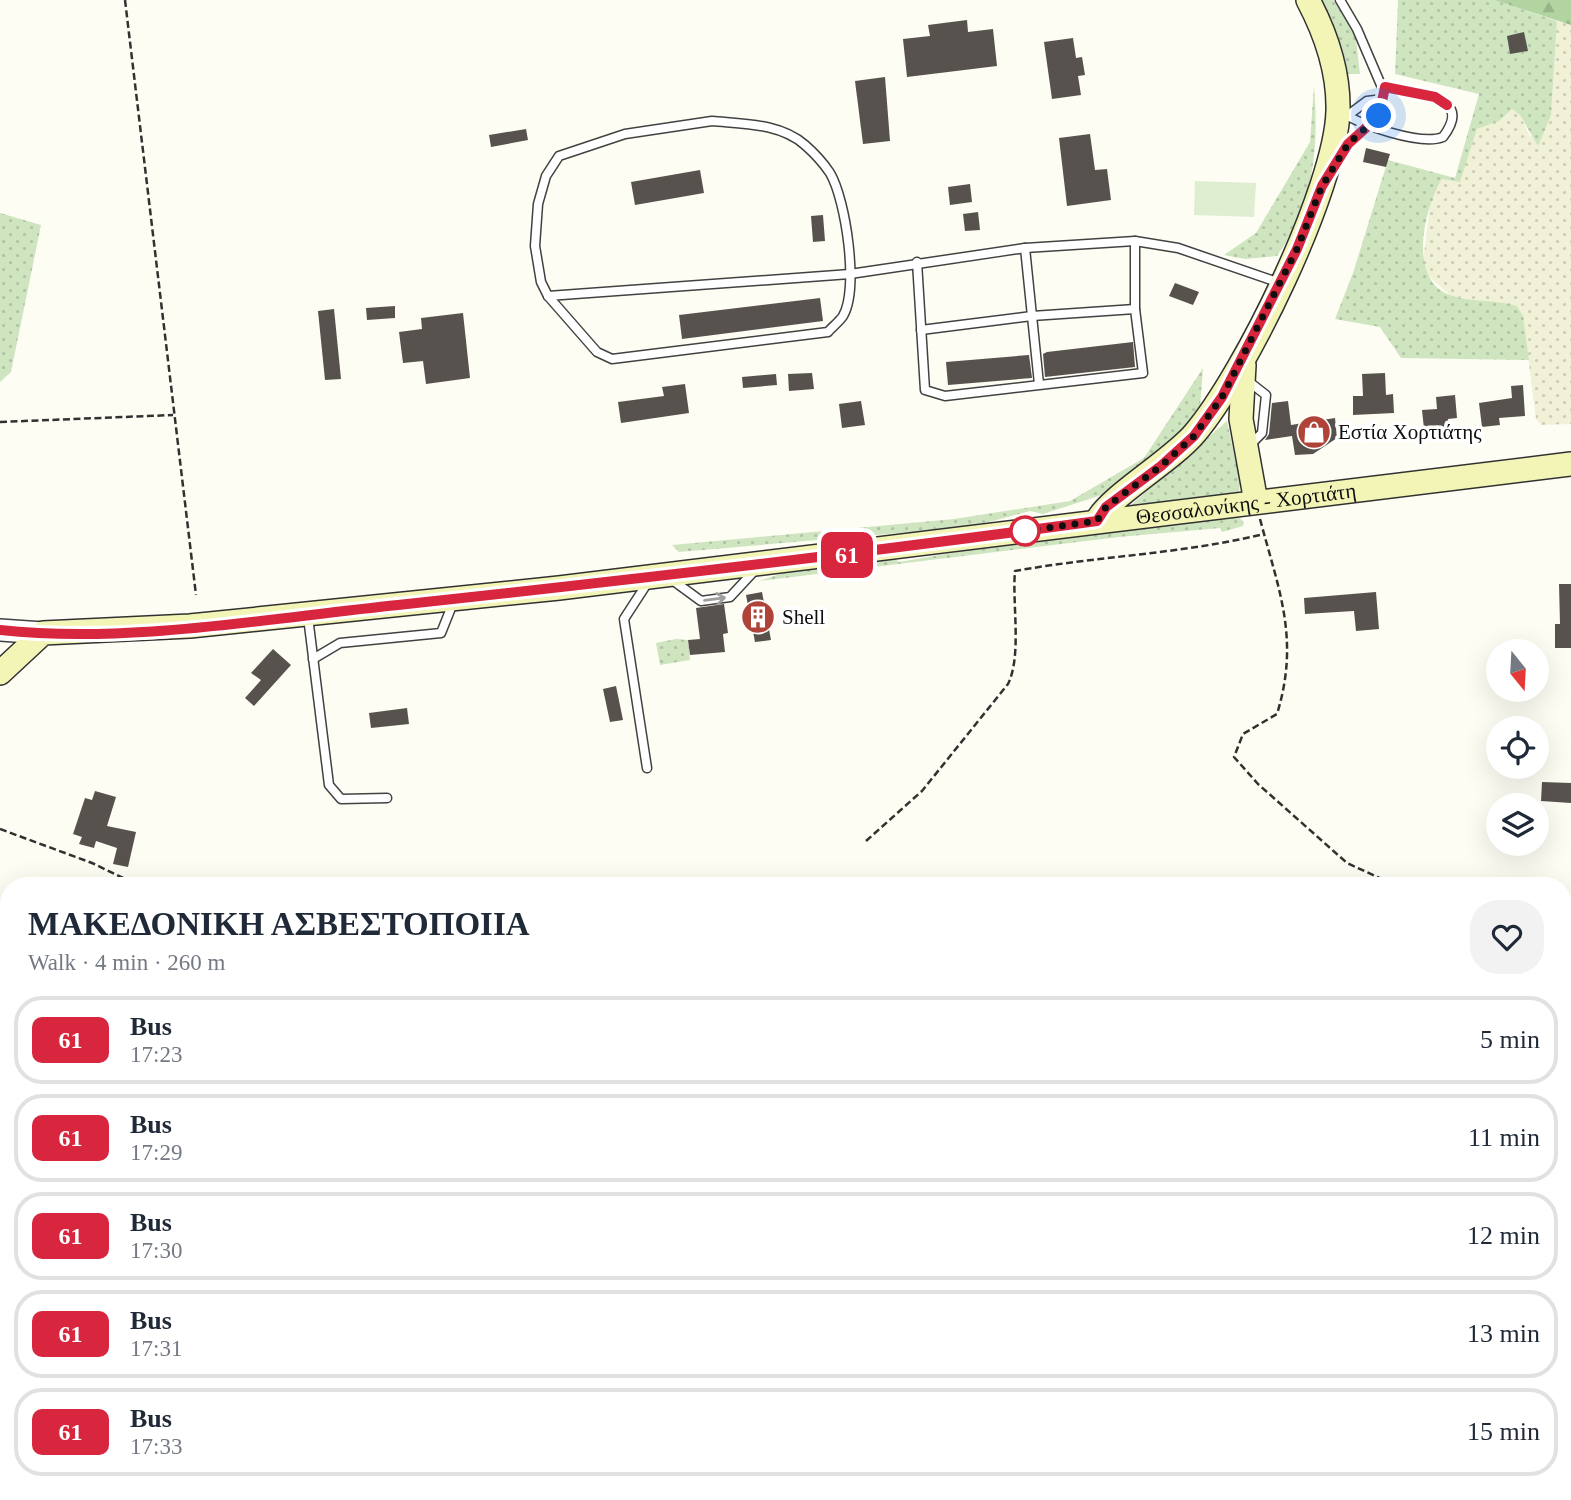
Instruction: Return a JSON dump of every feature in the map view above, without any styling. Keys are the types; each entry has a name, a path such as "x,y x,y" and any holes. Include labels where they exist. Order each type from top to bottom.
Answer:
{"main road":[{"path":"1097,521 1106,507 1161,466 1194,436 1244,365 1322,186 1343,113 1334,64 1308,0"},
{"path":"1244,365 1241,410 1245,450 1256,502"},
{"name":"Θεσσαλονίκης - Χορτιάτη","path":"44,633 178,627 760,565 1571,464"},
{"path":"0,673 44,633"}],"street":[{"name":"Θεσσαλονίκης - Χορτιάτη","path":"0,630 44,633"}],"lane":[{"path":"1322,186 1343,151 1379,116 1385,87 1340,0"},
{"path":"1343,113 1369,127 1429,140 1440,139 1446,134 1451,113 1442,100 1385,87"},
{"path":"1343,113 1367,101 1382,99"},
{"path":"712,121 768,127 804,144 831,174 846,225 850,274 849,295 843,315 828,332 612,359 597,352 548,296 541,282 535,246 538,204 547,176 559,156 625,134 712,121"},
{"path":"548,296 850,274 1025,248 1135,241 1178,248 1280,284"},
{"path":"917,262 925,390 945,396 1143,373 1135,309 1135,241"},
{"path":"1025,248 1039,384"},
{"path":"921,330 1032,316 1135,309"},
{"path":"647,768 636,682 625,639 624,620 658,576"},
{"path":"313,659 340,643 441,634 455,598"},
{"path":"308,614 322,743 332,791 341,799 387,798"}],"path":[{"path":"125,0 173,415 197,595"},
{"path":"0,422 173,415"},
{"path":"1256,502 1286,622 1289,653 1287,683 1277,714 1242,734 1234,757 1258,785 1347,863 1377,877"},
{"path":"866,841 922,791 1008,684 1015,670 1012,599 1015,571 1107,556 1194,548 1264,534"},
{"path":"0,829 93,863 122,877"}],"green space":[{"path":"1321,0 1333,0 1355,32 1360,74 1348,74 1343,51"},
{"path":"1398,0 1494,0 1557,21 1551,115 1538,146 1520,115 1512,109 1499,121 1477,129 1460,182 1442,179 1435,192 1425,225 1423,244 1424,261 1429,276 1438,288 1461,298 1517,306 1523,316 1529,360 1401,358 1380,327 1335,319 1353,273 1388,160 1455,178 1479,94 1395,74"},
{"path":"1494,0 1571,0 1571,25"},
{"path":"1557,21 1571,25 1571,424 1541,425 1536,419 1523,316 1517,306 1451,296 1426,274 1423,263 1431,197 1443,178 1460,181 1477,129 1499,121 1512,109 1520,115 1530,137 1551,115"},
{"path":"1314,86 1316,131 1311,174 1299,216 1289,236 1277,256 1245,259 1224,255 1256,233 1310,142"},
{"path":"1195,181 1256,183 1254,217 1194,215"},
{"path":"0,213 41,225 11,372 0,382"},
{"path":"1203,368 1200,407 1176,441 1111,492 1043,514 1030,511 989,522 946,529 679,552 672,545 954,519 1070,501 1144,458"},
{"path":"1227,421 1240,482 1239,492 1131,505"},
{"path":"1236,515 1244,522 1243,526 1222,532 1220,528 1119,537 759,581 799,568 892,556 899,562 999,545"},
{"path":"676,639 688,640 690,660 660,665 656,643"}],"building":[{"path":"967,20 968,32 993,29 997,66 907,77 903,39 930,36 928,25"},
{"path":"1524,32 1528,51 1510,54 1507,36"},
{"path":"1073,38 1076,58 1082,57 1085,75 1078,76 1081,95 1052,99 1044,42"},
{"path":"885,77 890,141 863,144 855,81"},
{"path":"526,129 528,140 491,147 489,135"},
{"path":"1090,134 1095,170 1107,169 1111,200 1067,206 1059,138"},
{"path":"1366,148 1390,154 1386,167 1363,162"},
{"path":"700,170 704,193 635,205 631,182"},
{"path":"970,184 972,202 950,205 948,187"},
{"path":"978,212 980,230 965,231 963,214"},
{"path":"823,215 825,241 813,242 811,216"},
{"path":"1175,283 1199,292 1193,305 1169,296"},
{"path":"820,298 823,321 682,339 679,315"},
{"path":"395,306 395,318 367,320 366,308"},
{"path":"334,309 341,379 325,380 318,311"},
{"path":"463,313 470,378 426,384 423,361 403,363 399,332 422,329 421,318"},
{"path":"1133,342 1135,367 1045,377 1043,354 1047,352"},
{"path":"1029,355 1032,378 948,385 946,362"},
{"path":"812,373 814,389 789,391 788,374"},
{"path":"1385,373 1386,395 1393,394 1394,413 1353,415 1353,396 1363,396 1362,374"},
{"path":"776,374 777,385 743,388 742,377"},
{"path":"685,384 689,413 621,423 618,402 664,396 662,387"},
{"path":"1523,385 1525,416 1499,418 1500,425 1482,427 1479,403 1512,398 1511,386"},
{"path":"1455,395 1457,418 1448,419 1450,436 1425,438 1422,410 1437,409 1436,397"},
{"path":"861,401 865,425 842,428 839,404"},
{"name":"Εστία Χορτιάτης","path":"1288,401 1291,425 1335,418 1337,438 1313,454 1295,455 1292,436 1265,440 1269,434 1272,403"},
{"path":"1559,584 1571,584 1571,648 1555,648 1555,624 1560,624"},
{"name":"Shell","path":"762,592 771,640 755,642 746,595"},
{"path":"1376,592 1379,629 1356,631 1354,611 1305,614 1304,598"},
{"path":"724,604 728,633 723,634 725,652 690,655 688,640 700,639 696,608"},
{"path":"273,649 291,665 254,706 245,698 261,680 251,673"},
{"path":"616,686 623,720 610,722 603,689"},
{"path":"407,708 409,724 371,728 369,713"},
{"path":"1542,782 1571,783 1571,803 1549,802 1549,793 1541,793"},
{"path":"95,791 116,797 107,826 136,832 128,867 113,864 117,848 96,841 94,848 79,844 82,837 73,834 85,798 92,800"}],"bus line":[{"name":"61","path":"0,630 80,633 248,621 838,556 1097,521 1106,507 1171,458 1194,436 1222,397 1297,249 1322,186 1348,144 1376,121 1385,87 1435,97 1447,105"}],"place":[{"name":"Εστία Χορτιάτης","path":"1314,432"},
{"name":"Shell","path":"758,617"}],"route":[{"path":"1025,531 1097,521 1106,507 1171,458 1194,436 1235,375 1297,249 1322,186 1337,159 1348,144 1379,116"}]}
